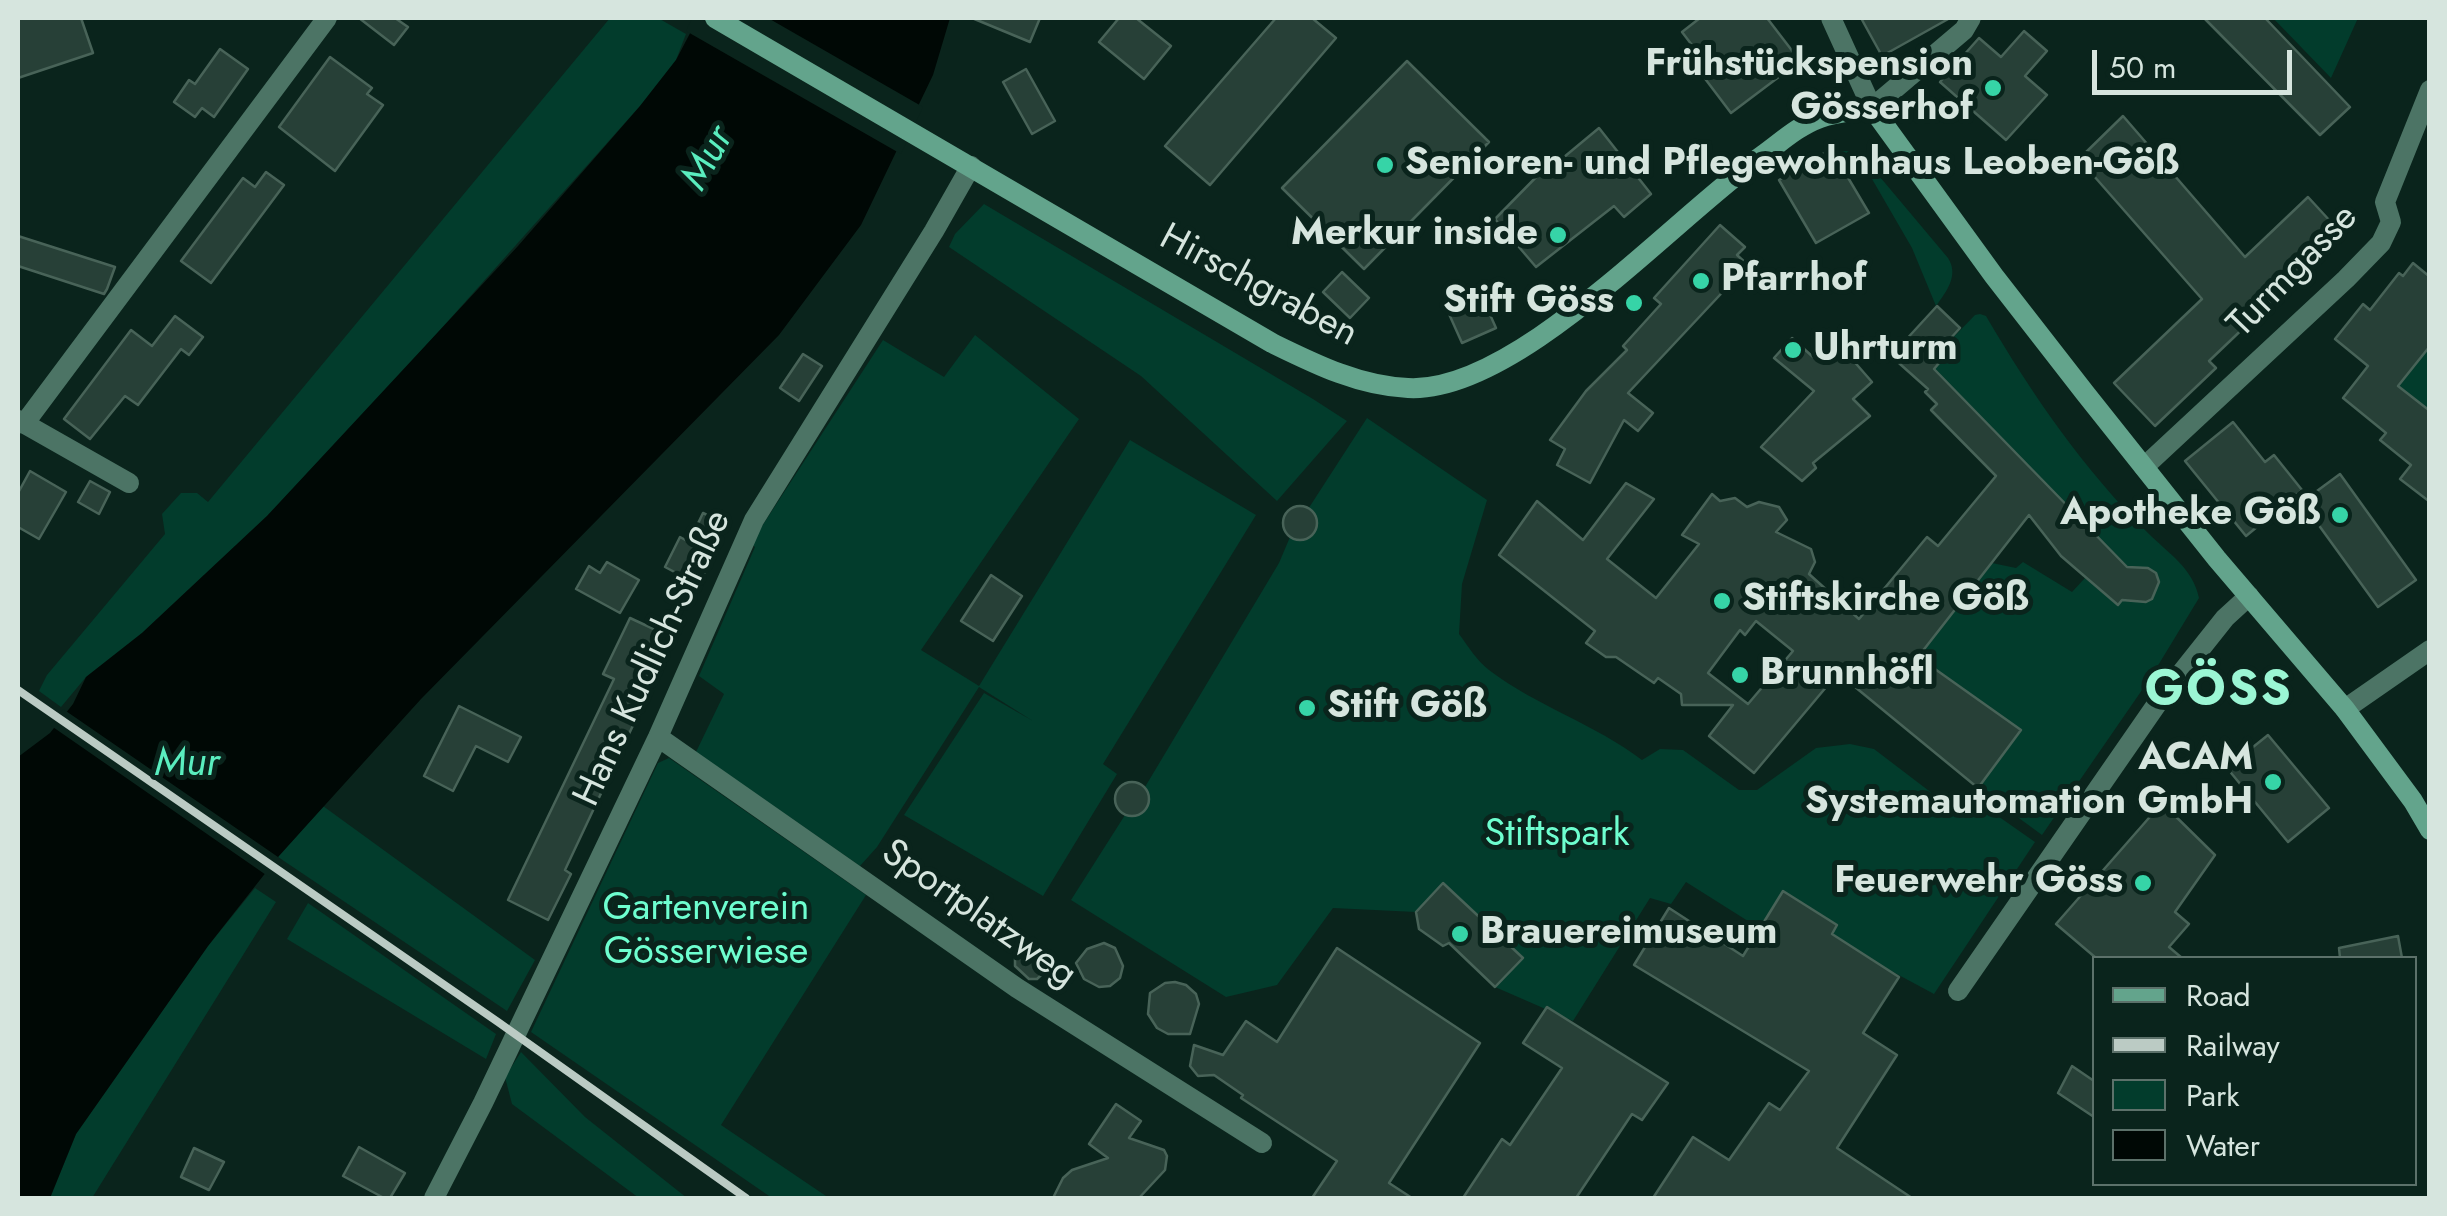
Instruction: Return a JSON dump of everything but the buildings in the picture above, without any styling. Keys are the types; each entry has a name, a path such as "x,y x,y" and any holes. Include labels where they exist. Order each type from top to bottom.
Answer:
{"main road":[{"name":"Hirschgraben","path":"716,18 1272,344 1356,378 1410,388 1456,382 1514,356 1797,129 1819,118 1872,108"},
{"path":"1872,108 2002,286 2344,709 2414,801 2430,830"}],"street":[{"path":"129,483 20,422 327,18"},
{"path":"1831,18 1872,108 1964,30 1971,18"},
{"name":"Turmgasse","path":"2144,466 2381,243 2390,222 2385,202 2430,90"},
{"name":"Hans Kudlich-Straße","path":"434,1198 658,737 754,520 934,231 970,166"},
{"path":"1958,992 2159,701 2224,618 2249,596"},
{"path":"2344,709 2430,650"},
{"name":"Sportplatzweg","path":"658,737 1017,988 1262,1143"}],"green space":[{"path":"610,18 658,18 686,34 676,60 640,106 391,385 267,516 142,633 86,677 61,707 39,691 47,675 165,534 162,514 181,493 197,493 208,502"},
{"path":"2273,18 2358,18 2331,78"},
{"path":"1838,151 1849,151 1880,177 1948,258 1952,277 1936,306 1912,248 1872,179"},
{"path":"984,204 1347,421 1277,501 1141,376 949,247 955,234"},
{"path":"1980,314 1986,316 2021,374 2080,457 2186,570 2199,598 2151,677 2042,835 1978,788 2021,730 1918,657 1992,563 2016,568 2023,562 2072,592 2085,578 2117,605 2128,594 2152,599 2159,583 2156,573 2131,572 1934,369 1945,356 1940,351"},
{"path":"975,335 1079,419 921,650 979,686 1130,440 1256,515 1103,764 1117,774 1043,896 904,815 984,693 1033,721 979,687 877,847 860,866 696,752 724,694 699,676 755,547 751,543 883,340 944,377"},
{"path":"2429,346 2429,411 2398,385"},
{"name":"Stiftspark","path":"1367,418 1487,500 1462,584 1459,634 1481,662 1507,683 1642,760 1660,749 1683,750 1739,790 1757,790 1816,748 1850,744 1874,749 1962,816 1975,800 2035,842 1934,994 1830,938 1837,925 1784,892 1759,928 1686,882 1671,904 1650,898 1573,1021 1495,987 1522,958 1444,883 1416,912 1333,908 1277,985 1226,997 1071,900 1125,815 1145,811 1149,800 1145,787 1279,563 1290,537"},
{"name":"Gartenverein Gösserwiese","path":"669,758 866,895 721,1125 829,1198 772,1198 531,1032 658,763"},
{"path":"323,806 535,960 507,1011 278,857"},
{"path":"255,888 276,902 92,1198 50,1198 76,1134 208,946"},
{"path":"308,903 496,1034 486,1059 287,939"},
{"path":"521,1052 585,1117 687,1198 639,1198 512,1104 505,1077"}],"water":[{"name":"Mur","path":"698,18 950,18 933,75 861,225 779,335 421,699 278,857 208,946 76,1134 50,1198 18,1198 18,757 50,733 73,704 86,677 142,633 267,516 518,246 640,106 676,60"}],"pier":[{"path":"692,18 768,18 923,107 901,154 686,31"},
{"path":"63,709 282,860 269,877 50,725"}],"railway":[{"path":"18,690 746,1198"}],"place":[{"name":"Frühstückspension Gösserhof","path":"1993,88"},
{"name":"Senioren- und Pflegewohnhaus Leoben-Göß","path":"1385,165"},
{"name":"Merkur inside","path":"1558,235"},
{"name":"Pfarrhof","path":"1701,281"},
{"name":"Stift Göss","path":"1634,303"},
{"name":"Uhrturm","path":"1793,350"},
{"name":"Apotheke Göß","path":"2340,515"},
{"name":"Stiftskirche Göß","path":"1722,601"},
{"name":"Brunnhöfl","path":"1740,675"},
{"name":"Stift Göß","path":"1307,708"},
{"name":"ACAM Systemautomation GmbH","path":"2273,782"},
{"name":"Feuerwehr Göss","path":"2143,883"},
{"name":"Brauereimuseum","path":"1460,934"}],"district":[{"name":"GÖSS","path":"2219,692"}]}
